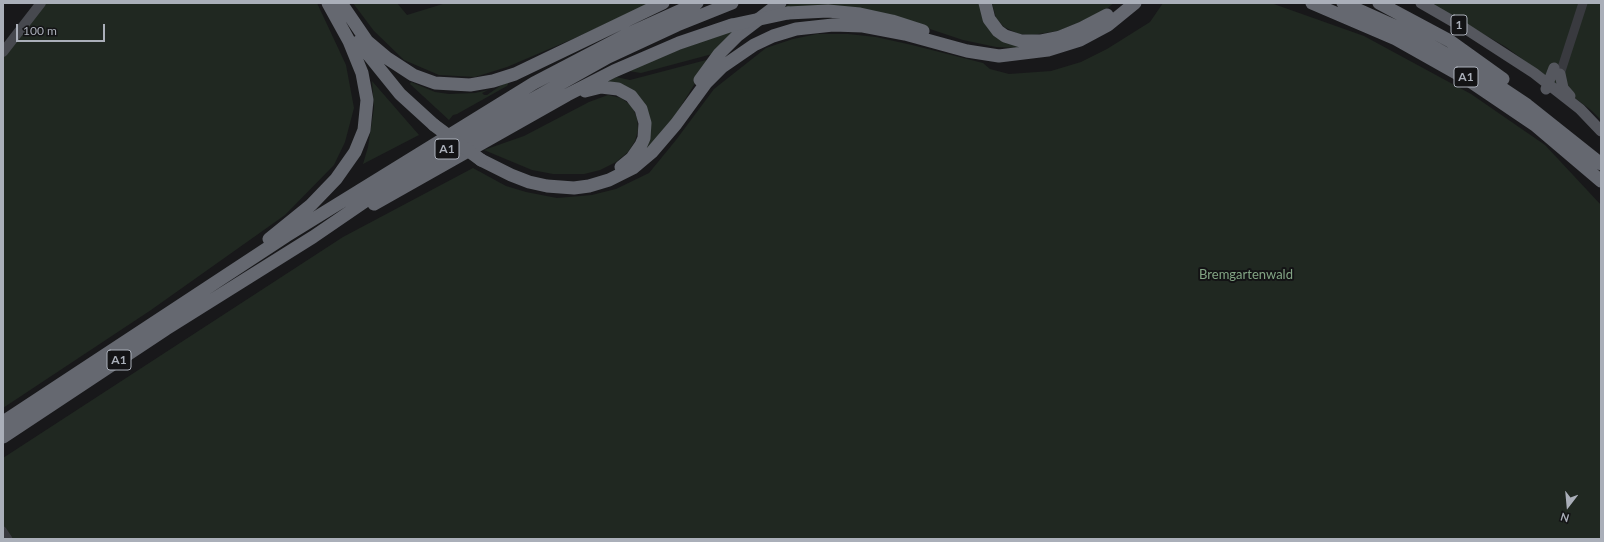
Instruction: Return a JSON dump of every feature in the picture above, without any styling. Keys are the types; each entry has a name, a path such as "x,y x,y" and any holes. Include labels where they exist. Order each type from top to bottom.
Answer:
{"highway":[{"path":"368,42 386,58 413,75 436,83 470,85 493,81 515,74 662,3"},
{"name":"A1","path":"3,422 231,272 355,193 534,83 620,38 697,3"},
{"name":"A1","path":"3,437 166,330 313,237 386,187 455,144 557,85 647,39 732,3"},
{"path":"659,144 698,83 719,54 748,26 780,3"},
{"path":"984,3 989,19 998,31 1013,39 1031,42 1050,40 1082,28 1104,17 1123,3"},
{"path":"333,4 392,84 410,103 437,124 506,173 529,182 547,186 574,188 601,183 618,176 640,163 659,144 676,124 702,88 722,67 754,45 785,32 820,25 863,26 905,34 983,54 999,56 1048,50 1080,40 1108,25 1135,3"},
{"name":"A1","path":"1312,3 1396,39 1467,78 1535,125 1601,181"},
{"name":"A1","path":"1343,3 1415,36 1478,72 1532,109 1601,162"},
{"path":"1373,3 1398,13"},
{"path":"1379,3 1450,41 1492,70 1554,118 1601,162"},
{"path":"333,4 368,42 397,79 437,124"},
{"path":"231,272 326,190 347,166 360,141 364,130 367,110 365,85 353,49 333,4"},
{"path":"313,237 391,195 587,84 641,58 732,25 788,13 828,11 866,15 892,21 968,46 984,50 1019,54"},
{"path":"484,158 537,177 560,181 588,180 623,166 638,151 644,138 645,123 641,109 631,96 618,89 606,87 594,88 547,106"}],"main road":[{"path":"3,52 42,3"},
{"name":"1","path":"1421,3 1466,29 1534,73 1601,132"},
{"name":"1","path":"1496,49 1580,109 1601,132"},
{"path":"1534,73 1557,71"},
{"path":"1548,86 1557,71"},
{"path":"1557,71 1563,88 1580,109"}],"street":[{"path":"1557,71 1574,30 1583,3"},
{"path":"3,530 9,539"}],"green space":[{"path":"45,3 317,3 346,65 354,108 345,142 334,165 285,215 151,310 3,408 3,56"},
{"path":"353,3 397,3 407,15 446,3 650,3 582,35 507,67 475,77 439,75 404,60 374,31"},
{"path":"791,3 982,3 985,18 1027,44 1018,48 996,47 963,40 909,22 777,11"},
{"path":"992,3 1114,3 1101,13 1058,31 1032,35 1019,34 1004,27 996,18"},
{"name":"Bremgartenwald","path":"1163,3 1271,3 1364,36 1471,94 1545,145 1601,205 1601,539 3,539 3,458 343,237 473,168 506,186 526,192 557,198 592,195 616,189 649,173 714,89 766,48 793,39 817,34 848,34 876,37 912,45 983,63 990,69 1009,74 1051,71 1081,62 1107,49 1150,22"},
{"path":"1429,3 1601,3 1601,120 1591,110 1506,47"},
{"path":"744,26 716,53 641,73 629,71 675,51"},
{"path":"710,59 673,119 645,153 639,154 644,110 604,83 616,77 630,80"},
{"path":"372,81 419,135 363,164 368,147 374,108"},
{"path":"411,82 435,92 449,94 475,93 488,90 482,93 487,95 509,82 507,86 453,115 449,120 410,84"},
{"path":"608,95 621,98 632,106 637,118 638,130 635,141 628,152 616,162 600,170 584,174 553,174 532,170 484,150 524,136 589,102"}]}
